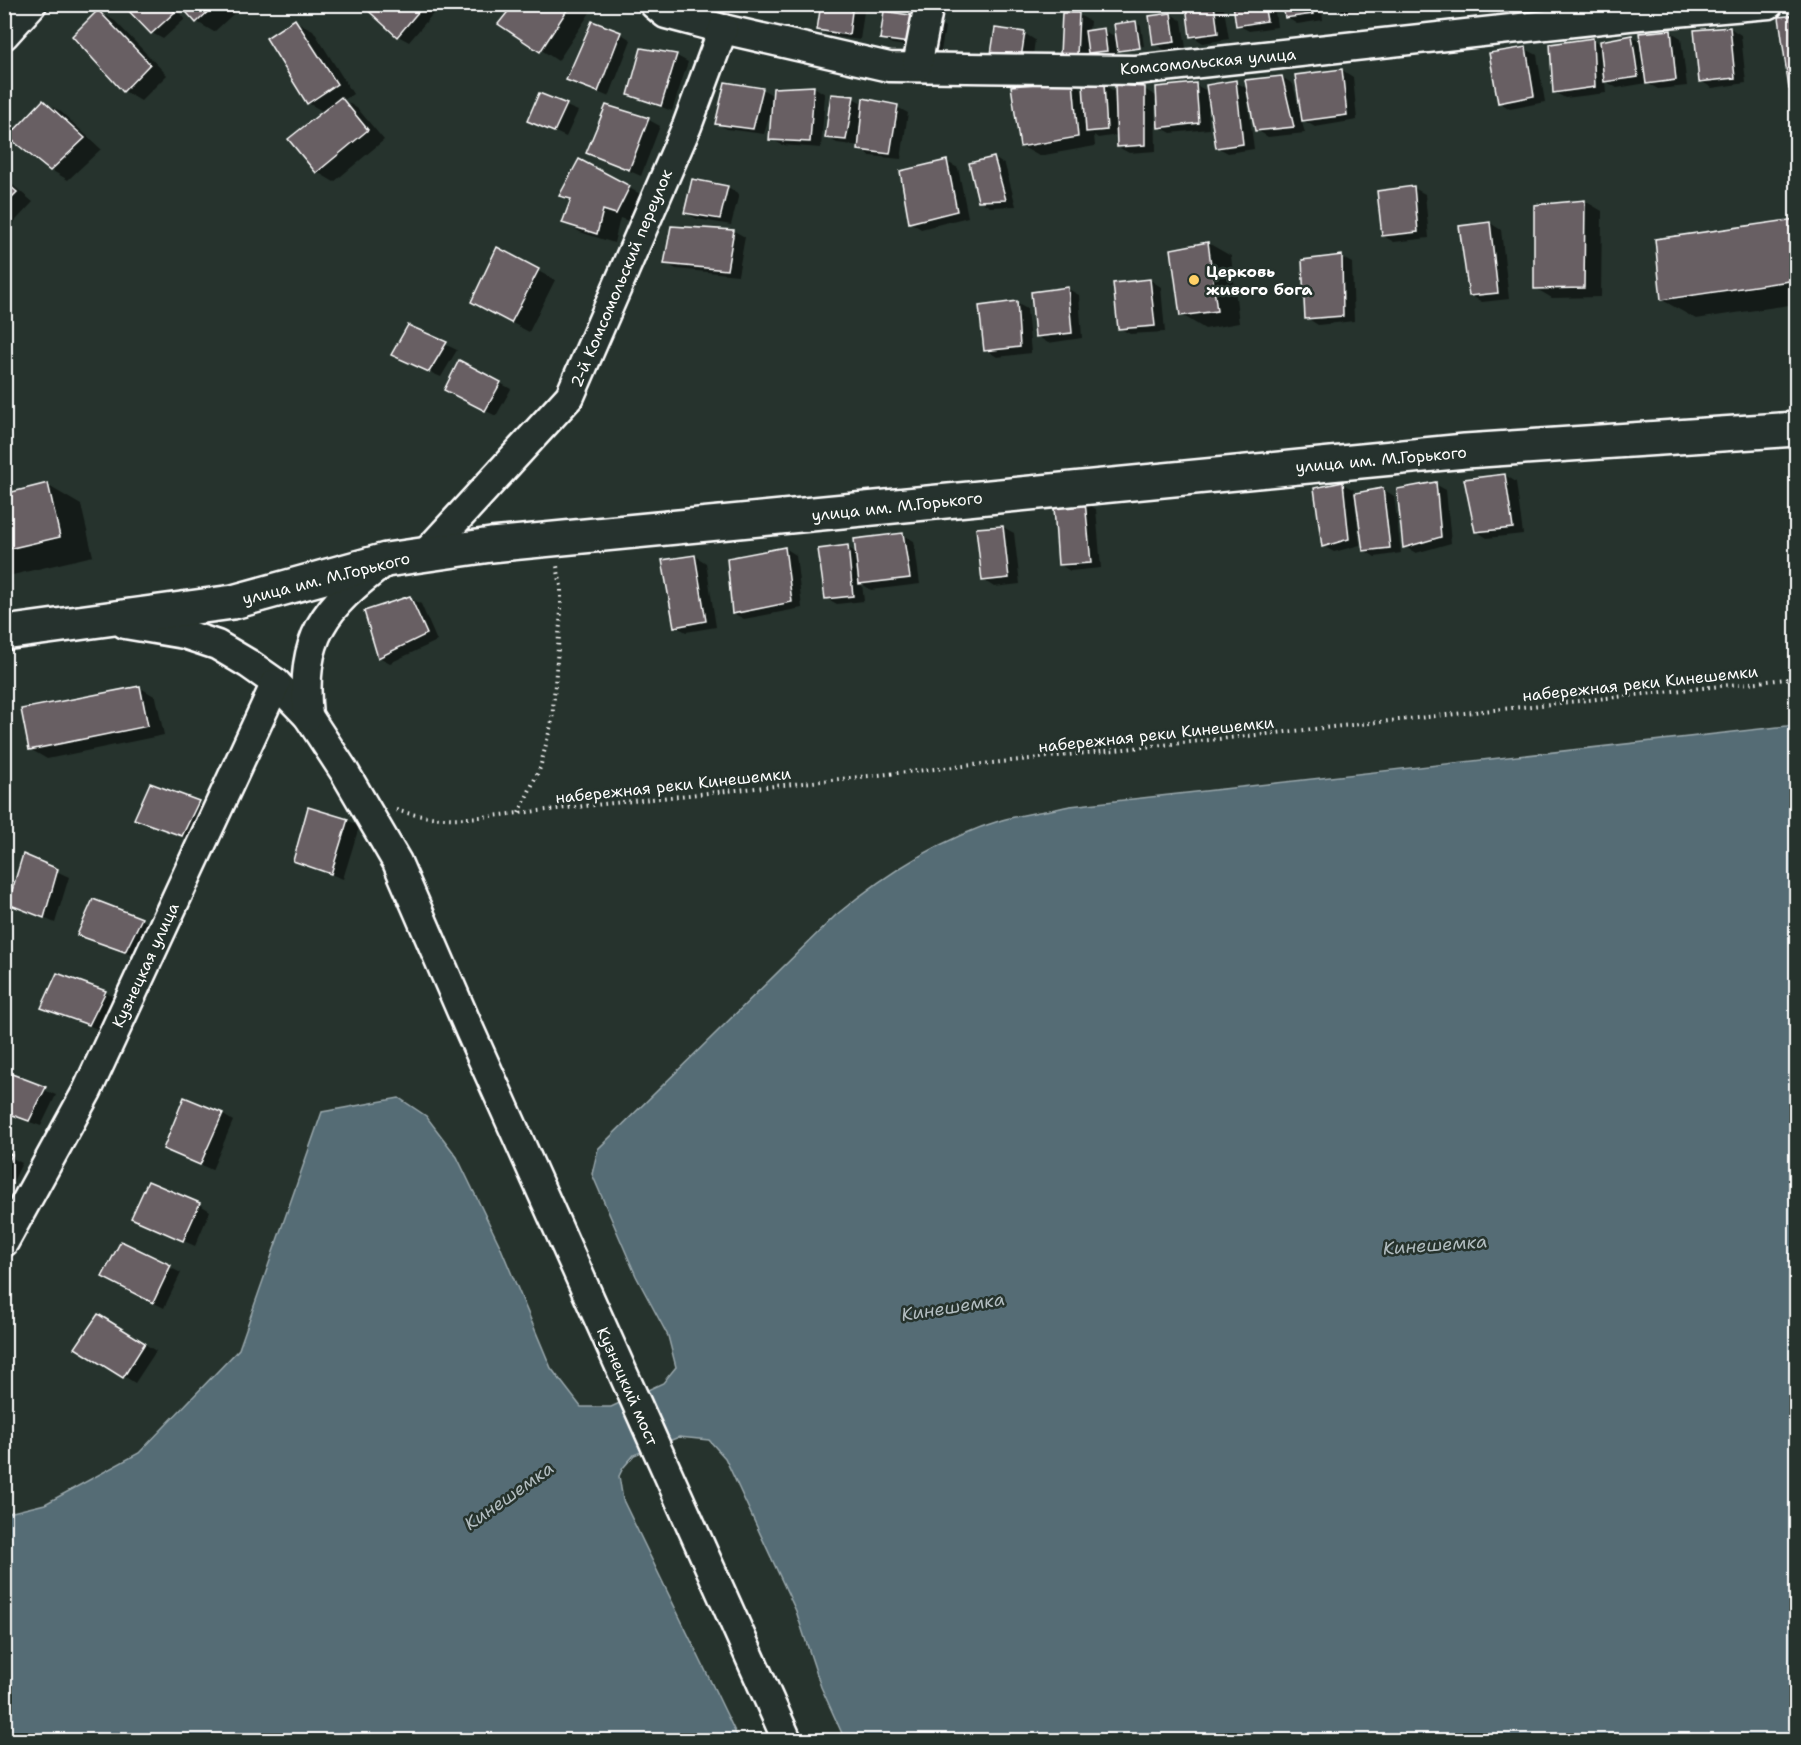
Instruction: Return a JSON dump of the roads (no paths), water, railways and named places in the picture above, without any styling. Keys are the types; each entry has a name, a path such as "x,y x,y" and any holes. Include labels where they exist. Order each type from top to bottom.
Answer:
{"main road":[{"name":"улица им. М.Горького","path":"4,633 233,602 386,560 426,553 550,539 1465,451 1797,429"}],"street":[{"path":"4,35 32,4"},
{"name":"Комсомольская улица","path":"654,4 666,14 889,67 1136,70 1629,16 1769,4"},
{"path":"917,66 929,4"},
{"name":"2-й Комсомольский переулок","path":"426,553 570,396 687,126 723,29"},
{"path":"309,716 306,694 309,664 316,634 326,615 348,590 386,560"},
{"path":"99,621 159,628 217,645 276,683 309,716"},
{"name":"Кузнецкая улица","path":"4,1242 87,1091 276,683"},
{"name":"Кузнецкий мост","path":"309,716 397,862 470,1031 787,1740"}],"water":[{"name":"Кинешемка","path":"1796,725 1796,1740 845,1740 821,1687 796,1611 725,1458 709,1440 679,1437 634,1455 619,1476 623,1500 739,1740 5,1740 4,1514 45,1504 139,1453 239,1349 322,1112 399,1098 426,1116 457,1157 500,1246 551,1368 581,1407 611,1407 663,1383 676,1367 668,1336 636,1276 592,1174 598,1149 836,915 915,859 957,837 1002,820 1070,806"}],"place":[{"name":"Церковь живого бога","path":"1194,280"}]}
